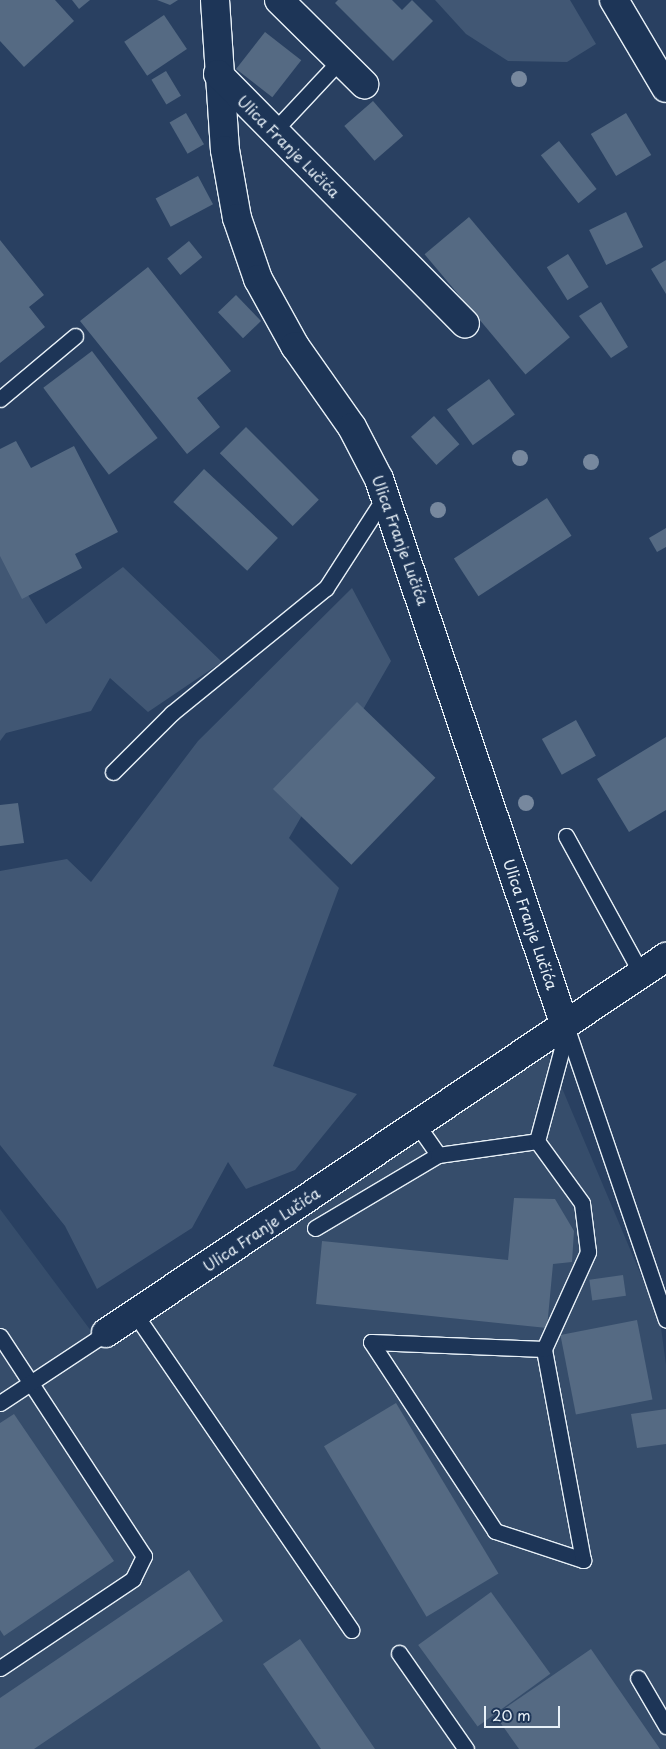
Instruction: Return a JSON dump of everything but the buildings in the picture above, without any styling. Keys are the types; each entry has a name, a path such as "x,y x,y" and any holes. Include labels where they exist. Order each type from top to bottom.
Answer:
{"street":[{"name":"Ulica Franje Lučića","path":"216,0 218,74 237,218 258,279 295,346 352,427 386,496 566,1026"},
{"path":"279,0 364,84"},
{"path":"614,0 666,87"},
{"name":"Ulica Franje Lučića","path":"218,74 465,324"},
{"name":"Ulica Franje Lučića","path":"106,1334 416,1123 566,1026 666,957"}],"lane":[{"path":"274,130 332,69"},
{"path":"0,399 75,336"},
{"path":"112,772 172,713 326,588 386,496"},
{"path":"566,836 641,973"},
{"path":"537,1141 566,1026"},
{"path":"566,1026 666,1320"},
{"path":"416,1123 438,1155"},
{"path":"315,1228 438,1155 537,1141"},
{"path":"537,1141 582,1203 588,1252 544,1349 583,1560 495,1532 371,1342 544,1349"},
{"path":"135,1314 351,1630"},
{"path":"0,1403 106,1334"},
{"path":"0,1336 144,1556 132,1579 0,1668"},
{"path":"399,1653 466,1749"},
{"path":"638,1678 666,1726"}],"shaded area":[{"path":"435,0 570,0 596,44 567,62 508,61 466,34"},
{"path":"0,550 46,624 123,567 222,662 148,712 110,678 91,711 6,733 0,741"},
{"path":"352,588 391,661 289,838 339,888 273,1066 357,1094 295,1170 246,1189 228,1162 192,1228 97,1289 65,1226 0,1145 0,871 67,859 91,882 198,741"},
{"path":"548,1055 660,1320 666,1365 666,1749 0,1749 0,1209 103,1347"}]}
